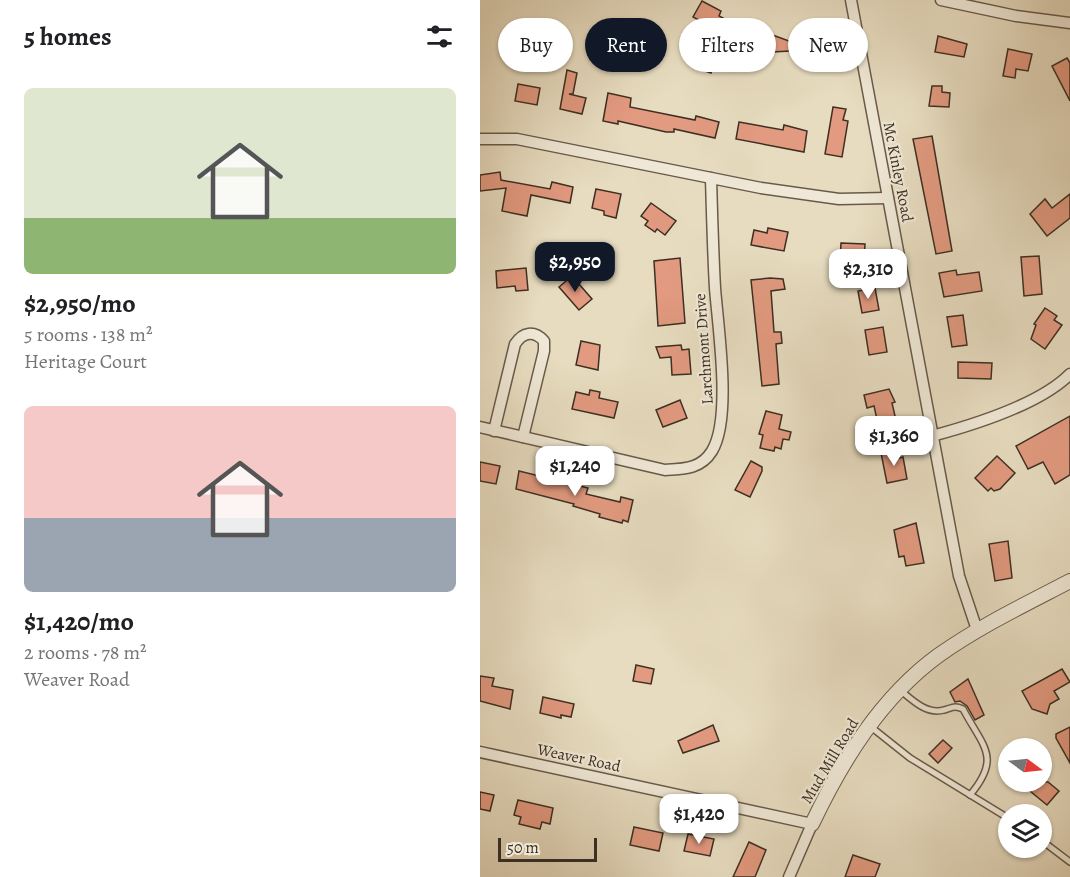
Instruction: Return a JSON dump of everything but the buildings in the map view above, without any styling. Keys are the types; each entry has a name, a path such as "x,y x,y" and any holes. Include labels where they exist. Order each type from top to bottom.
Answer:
{"street":[{"name":"Mc Kinley Road","path":"851,0 959,576 977,630"},
{"path":"941,0 1016,16 1070,23"},
{"path":"480,139 517,139 711,178 839,199 888,198"},
{"name":"Larchmont Drive","path":"480,427 665,470 688,469 702,463 712,452 719,438 723,408 712,239 711,178"},
{"path":"495,431 515,344 520,336 527,333 540,336 544,341 544,351 523,437"},
{"path":"932,436 958,429 1020,404 1043,393 1070,374"},
{"name":"Mud Mill Road","path":"789,877 812,824 857,743 900,690 938,656 977,630 1070,581"},
{"name":"Weaver Road","path":"480,752 812,824"}],"lane":[{"path":"900,690 921,706 933,711 944,710 952,706 963,709 987,755 988,762 983,779 970,795"},
{"path":"870,726 910,758 998,812"},
{"path":"1052,848 1070,862"}]}
